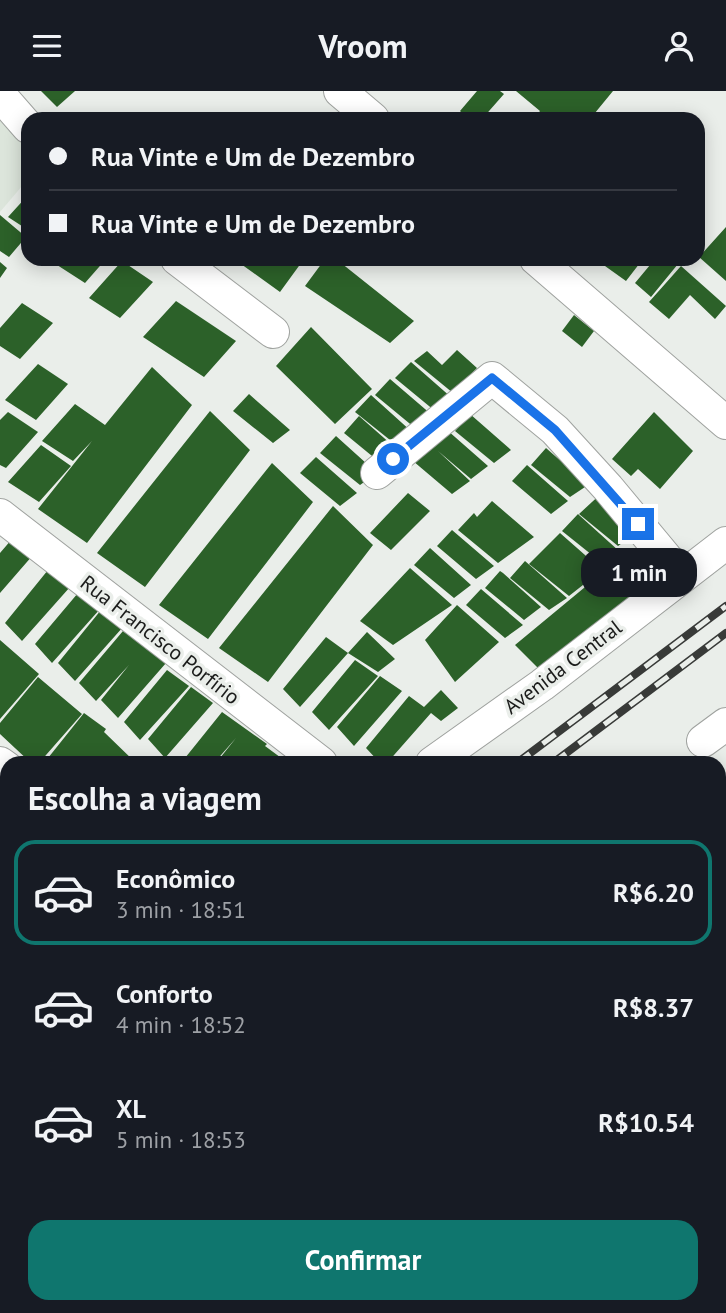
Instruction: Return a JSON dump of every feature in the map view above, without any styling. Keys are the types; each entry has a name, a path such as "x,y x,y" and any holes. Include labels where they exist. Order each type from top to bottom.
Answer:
{"street":[{"path":"340,91 365,112"},
{"path":"0,95 21,119"},
{"path":"186,266 273,332"},
{"path":"544,266 726,423"},
{"path":"377,473 492,378 555,430 682,577"},
{"name":"Rua Francisco Porfírio","path":"0,515 312,756"},
{"name":"Avenida Central","path":"442,756 542,685 726,543"}],"shaded area":[{"path":"0,120 21,141 21,187 0,212"}],"building":[{"path":"41,91 75,91 57,107"},
{"path":"477,91 500,91 504,94 488,112 460,111"},
{"path":"516,91 613,91 596,112 540,111"},
{"path":"21,203 21,225 8,217"},
{"path":"0,215 21,233 21,243 9,257 0,251"},
{"path":"726,227 726,281 705,262 705,250"},
{"path":"0,262 7,268 0,278"},
{"path":"59,266 100,266 85,283"},
{"path":"118,266 129,266 153,282 120,318 89,298"},
{"path":"244,266 299,266 280,292"},
{"path":"320,266 345,266 414,321 390,343 305,286"},
{"path":"605,266 638,266 626,281"},
{"path":"649,266 676,266 651,297 635,283"},
{"path":"681,266 726,306 715,319 690,295 669,319 649,302"},
{"path":"176,301 236,341 204,377 143,337"},
{"path":"22,303 53,323 20,359 0,346 0,328"},
{"path":"574,315 594,331 582,347 562,331"},
{"path":"311,327 372,389 335,424 276,366"},
{"path":"457,350 477,368 453,393 414,361 427,351 442,365"},
{"path":"411,362 452,398 435,411 395,378"},
{"path":"38,364 68,384 36,420 5,400"},
{"path":"152,367 192,405 87,543 38,509 92,441 73,461 42,441 75,404 105,425"},
{"path":"390,379 432,415 415,428 375,395"},
{"path":"249,394 290,430 273,443 233,411"},
{"path":"371,395 412,432 395,444 355,412"},
{"path":"210,411 250,450 145,587 97,553"},
{"path":"8,412 38,432 6,468 0,465 0,420"},
{"path":"654,412 693,451 660,489 638,469 631,476 612,459"},
{"path":"470,414 511,450 494,463 455,431"},
{"path":"359,416 400,452 383,465 344,433"},
{"path":"447,430 488,466 471,479 438,451 470,481 452,494 413,461"},
{"path":"336,436 377,473 360,485 320,453"},
{"path":"41,445 71,466 39,502 8,482"},
{"path":"546,448 588,485 570,497 531,465"},
{"path":"316,457 357,493 340,506 300,473"},
{"path":"272,463 313,502 208,639 159,605"},
{"path":"527,465 568,501 551,514 512,481"},
{"path":"605,490 636,533 618,546 579,514"},
{"path":"408,493 430,511 391,550 370,533"},
{"path":"492,501 534,537 498,563 458,530 474,513 477,517"},
{"path":"333,506 373,545 268,682 219,648"},
{"path":"578,514 619,551 602,563 562,531"},
{"path":"452,530 494,566 476,579 437,546"},
{"path":"560,533 602,570 569,596 529,564"},
{"path":"12,539 33,555 0,593 0,553"},
{"path":"430,548 471,585 454,598 414,565"},
{"path":"631,549 662,577 544,674 515,645"},
{"path":"525,561 567,598 549,610 510,578"},
{"path":"410,568 452,605 393,645 360,621"},
{"path":"48,570 70,587 22,641 5,623"},
{"path":"500,571 541,607 524,620 485,588"},
{"path":"481,589 523,625 505,638 466,605"},
{"path":"78,593 100,609 52,663 35,644"},
{"path":"457,605 499,642 455,682 425,640"},
{"path":"101,610 123,627 75,681 58,663"},
{"path":"123,631 166,663 118,718 101,700 129,665 96,701 79,683"},
{"path":"367,632 395,659 378,672 348,653"},
{"path":"326,637 348,653 300,707 283,689"},
{"path":"0,640 39,674 0,719"},
{"path":"355,660 378,676 329,730 312,712"},
{"path":"167,670 189,686 140,740 124,722"},
{"path":"380,676 402,691 354,746 337,727"},
{"path":"38,677 82,714 45,756 24,756 0,734 0,723"},
{"path":"191,687 213,703 167,756 163,756 148,739"},
{"path":"441,690 458,708 441,721 431,713 393,756 373,756 366,748 409,696 424,707"},
{"path":"222,712 267,744 265,746 279,756 222,756 236,738 220,756 187,756"},
{"path":"84,713 106,729 104,732 129,756 50,756"}],"railway":[{"path":"526,756 726,606"},
{"path":"562,756 726,633"}],"route":[{"path":"393,459 492,378 555,430 638,524"}]}
